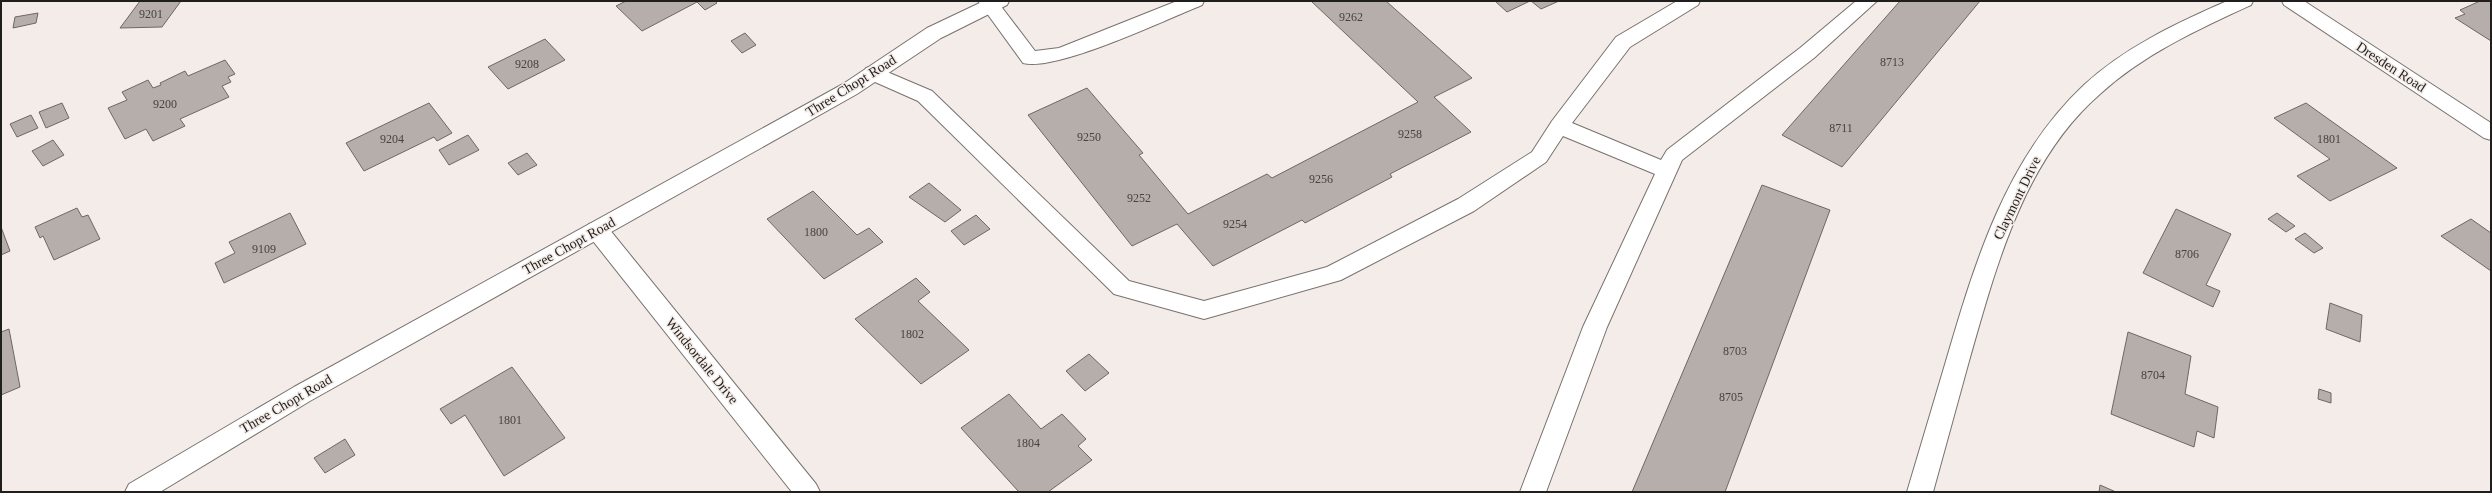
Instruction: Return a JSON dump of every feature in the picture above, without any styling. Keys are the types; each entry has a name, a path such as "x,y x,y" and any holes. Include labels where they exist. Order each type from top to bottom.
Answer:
{"street":[{"path":"993,2 1030,58 1062,54 1195,1"},
{"path":"873,73 925,96 1122,288 1204,310 1333,274 1466,205 1539,157 1559,126 1623,42 1691,1"},
{"path":"1533,492 1594,327 1674,155 1807,53 1868,1"},
{"name":"Claymont Drive","path":"1920,492 1986,266 1999,229 2029,166 2066,115 2092,89 2151,45 2172,33 2244,1"},
{"name":"Dresden Road","path":"2291,1 2491,133"},
{"name":"Three Chopt Road","path":"138,492 302,394 850,89 934,33 993,2"},
{"path":"1559,126 1667,171"},
{"name":"Windsordale Drive","path":"597,230 808,492"}],"building":[{"path":"140,1 181,1 162,27 120,28"},
{"path":"626,1 715,1 717,3 705,10 697,2 642,31 616,6"},
{"path":"1311,1 1386,1 1472,78 1434,97 1471,132 1390,174 1392,177 1305,223 1302,220 1213,266 1177,224 1132,246 1028,115 1087,88 1143,153 1139,155 1188,214 1267,174 1272,178 1418,102"},
{"path":"1495,1 1530,1 1507,12"},
{"path":"1531,1 1559,1 1541,9"},
{"path":"1900,1 1980,1 1842,167 1782,135"},
{"path":"2480,1 2491,1 2491,41 2455,18 2465,14 2460,10"},
{"path":"38,13 36,23 13,28 15,17"},
{"path":"745,33 756,45 742,53 731,41"},
{"path":"545,39 565,60 508,89 488,67"},
{"path":"225,60 235,74 228,77 231,82 222,86 229,97 180,119 185,126 153,141 146,129 125,139 108,108 127,100 122,92 148,80 153,88 185,71 188,76"},
{"path":"62,103 69,118 46,128 39,112"},
{"path":"429,103 452,133 437,141 434,137 364,171 346,143"},
{"path":"2306,103 2397,168 2330,201 2297,176 2330,159 2274,118"},
{"path":"31,115 38,128 17,137 10,124"},
{"path":"468,135 479,150 449,165 439,150"},
{"path":"53,140 64,155 43,166 32,151"},
{"path":"527,153 537,165 518,175 508,163"},
{"path":"929,183 961,210 945,222 909,197"},
{"path":"1762,185 1830,210 1725,492 1632,492"},
{"path":"813,191 857,235 869,228 883,242 824,279 767,219"},
{"path":"77,208 82,217 88,215 100,239 54,260 43,236 40,238 35,227"},
{"path":"2176,209 2231,234 2206,285 2220,291 2213,307 2143,273"},
{"path":"290,213 306,244 224,283 215,263 235,253 229,242"},
{"path":"2277,213 2295,226 2286,232 2268,219"},
{"path":"976,215 990,229 964,245 951,231"},
{"path":"2471,219 2491,233 2491,271 2441,236"},
{"path":"1,227 10,251 1,255"},
{"path":"2305,233 2323,248 2314,253 2295,239"},
{"path":"916,278 930,292 918,301 969,350 921,384 855,319"},
{"path":"2330,303 2362,315 2360,342 2326,329"},
{"path":"9,329 20,387 1,395 1,332"},
{"path":"2128,332 2191,356 2185,394 2218,407 2214,438 2197,431 2194,447 2111,414"},
{"path":"1089,354 1109,373 1085,391 1066,371"},
{"path":"512,367 565,438 504,476 465,415 451,424 440,409"},
{"path":"2319,389 2331,393 2331,403 2318,399"},
{"path":"1009,394 1041,429 1062,414 1086,439 1078,446 1092,460 1048,492 1019,492 961,428"},
{"path":"345,439 355,455 325,473 314,458"},
{"path":"2100,485 2116,492 2099,492"}]}
